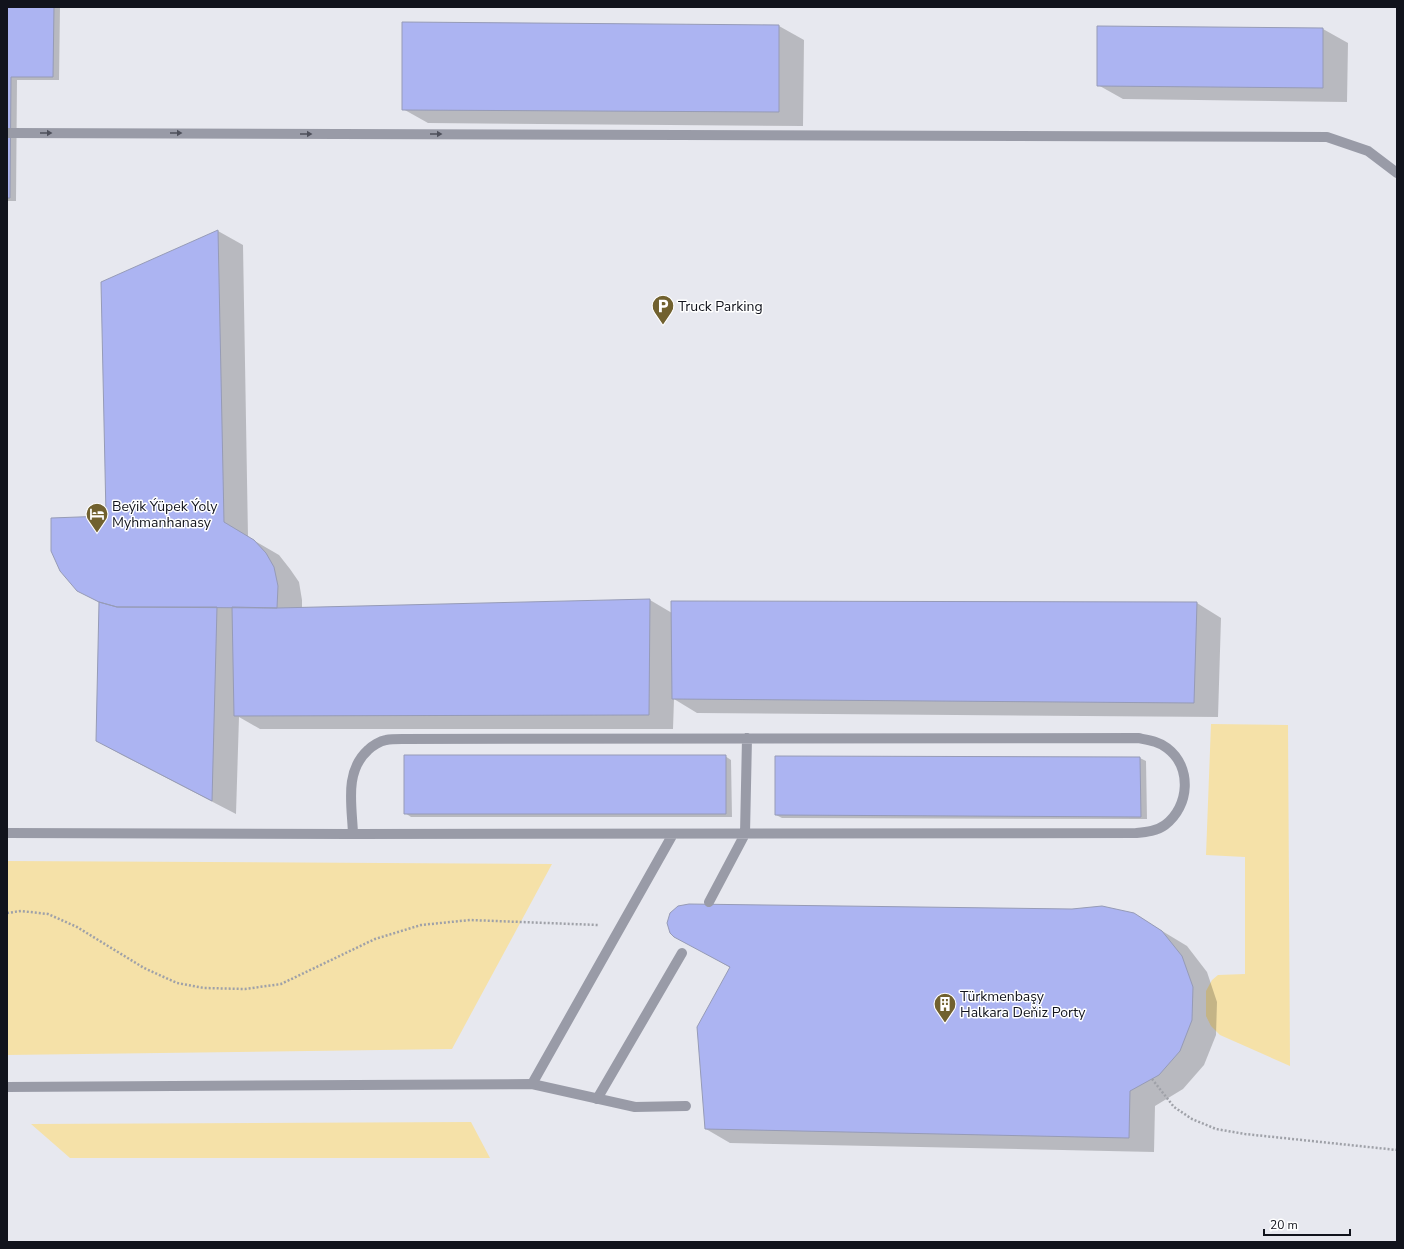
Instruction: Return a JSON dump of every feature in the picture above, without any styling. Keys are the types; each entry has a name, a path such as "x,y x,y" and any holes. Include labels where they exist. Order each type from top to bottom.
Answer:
{"street":[{"path":"7,133 1327,137 1368,151 1397,173"},
{"path":"709,902 745,834 747,738"},
{"path":"7,833 353,834 745,834 1136,833 1151,832 1170,820 1175,815 1182,802 1185,788 1184,773 1177,759 1167,748 1153,741 1138,738 402,739 386,740 372,746 360,757 353,771 351,787 353,834"},
{"path":"532,1084 673,834"},
{"path":"597,1099 682,953"},
{"path":"7,1087 532,1084 635,1107 686,1106"}],"path":[{"path":"7,913 21,911 48,914 77,927 144,968 177,983 204,988 245,989 281,984 375,939 421,924 470,920 621,926"},
{"path":"1152,1079 1174,1107 1192,1120 1216,1129 1245,1134 1397,1150"}],"shaded area":[{"name":"Türkmenbaşy Halkara Deňiz Porty","path":"7,7 1397,7 1397,1242 7,1242"},
{"path":"1211,724 1288,725 1290,1066 1220,1035 1211,1026 1206,1016 1206,991 1212,980 1218,975 1245,974 1245,857 1206,855"},
{"path":"7,861 552,864 452,1049 7,1055"},
{"path":"471,1122 490,1158 70,1158 31,1124"}],"building":[{"path":"7,7 54,7 53,77 11,77 10,198 7,198"},
{"path":"402,22 779,25 779,112 402,110"},
{"path":"1097,26 1323,28 1323,88 1097,86"},
{"path":"218,230 224,522 254,540 266,553 274,567 278,586 277,608 117,607 99,602 77,591 60,571 51,551 51,518 106,516 101,282"},
{"path":"650,599 649,715 234,716 232,607 277,608"},
{"path":"671,601 1197,602 1194,703 672,699"},
{"path":"99,602 117,607 217,607 212,801 96,741"},
{"path":"404,755 726,755 726,814 404,814"},
{"path":"775,756 1140,757 1141,817 775,815"},
{"name":"Türkmenbaşy Halkara Deňiz Porty","path":"689,904 1072,909 1102,906 1134,913 1162,931 1182,956 1193,987 1192,1020 1180,1051 1159,1075 1130,1091 1129,1138 705,1129 697,1027 730,967 674,937 670,933 667,923 670,913 678,906"}],"place":[{"name":"Truck Parking","path":"663,326"},
{"name":"Beýik Ýüpek Ýoly Myhmanhanasy","path":"97,534"},
{"name":"Türkmenbaşy Halkara Deňiz Porty","path":"945,1024"}]}
